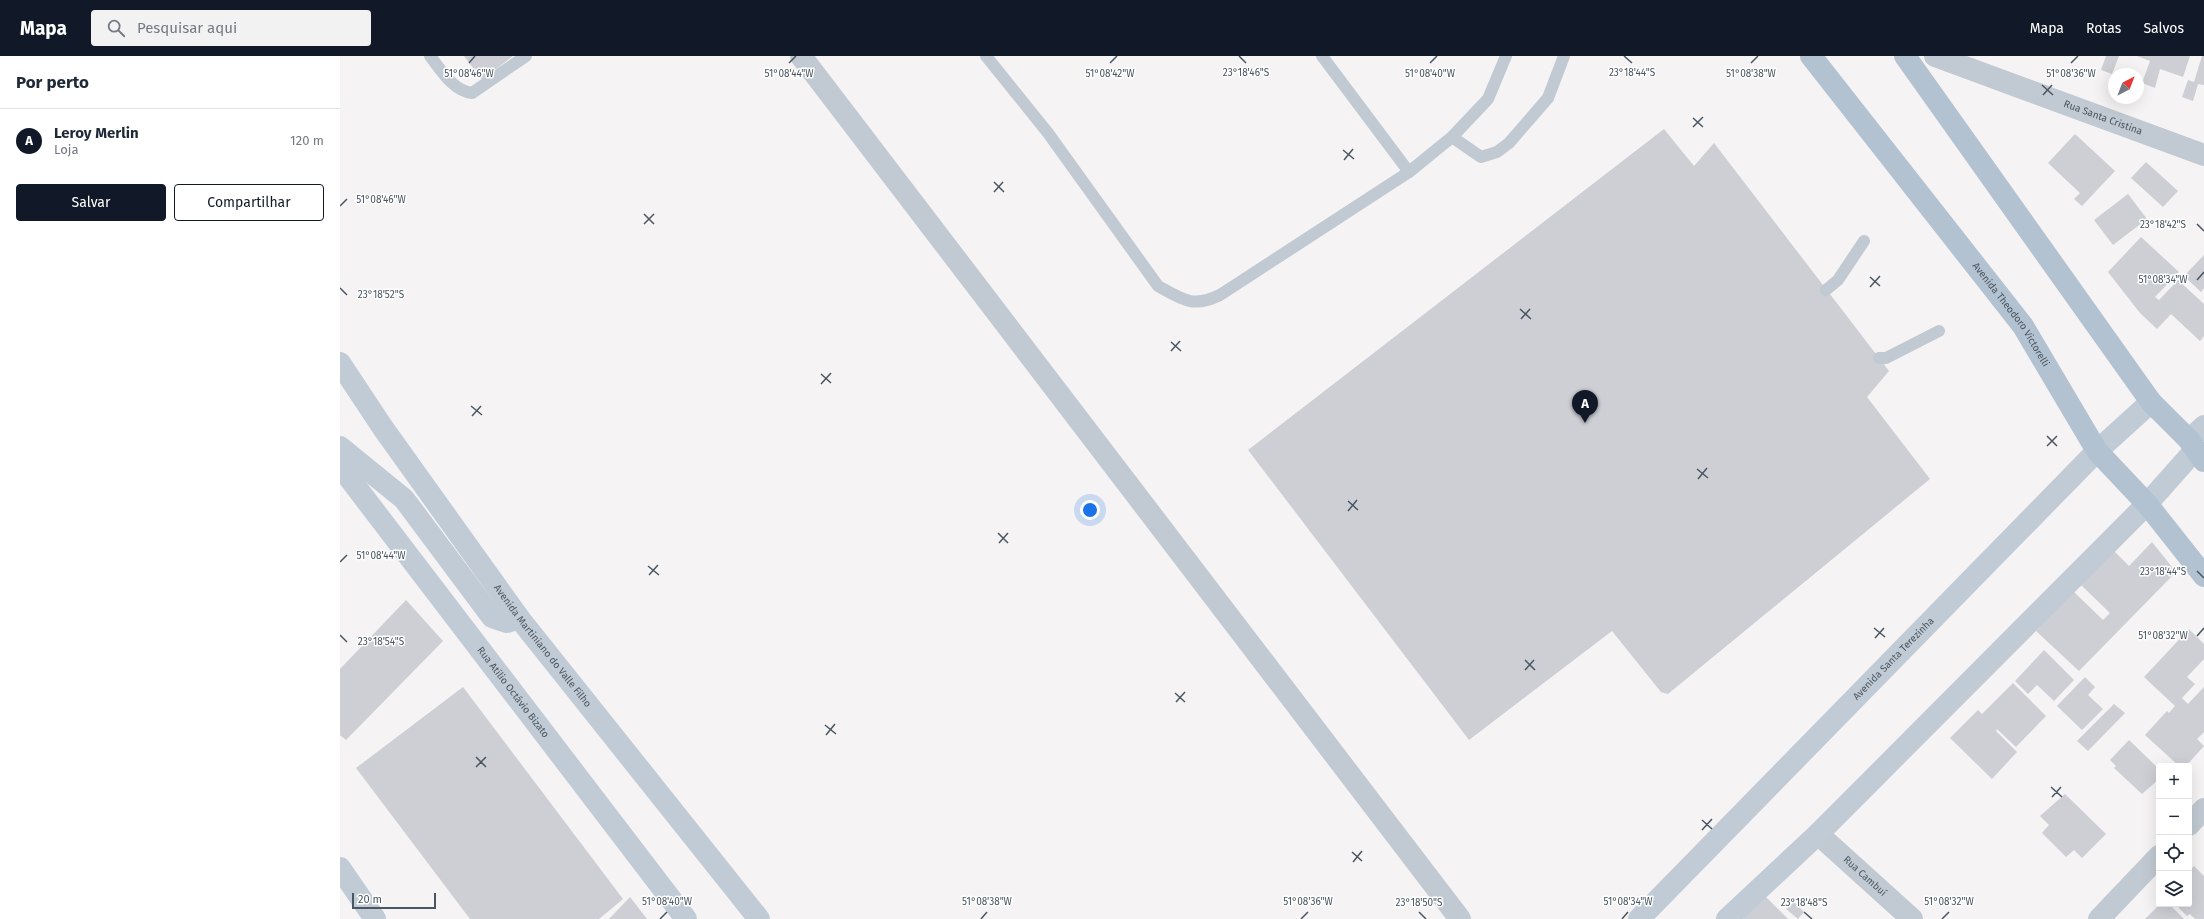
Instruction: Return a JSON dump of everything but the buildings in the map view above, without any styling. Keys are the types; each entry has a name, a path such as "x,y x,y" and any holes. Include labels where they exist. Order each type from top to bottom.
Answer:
{"main road":[{"name":"Avenida Theodoro Victorelli","path":"1811,56 2022,326 2097,451 2147,504 2204,576"},
{"path":"1905,56 2151,402 2198,444"}],"street":[{"path":"801,56 1460,919"},
{"name":"Rua Santa Cristina","path":"1934,56 2204,155"},
{"name":"Avenida Martiniano do Valle Filho","path":"340,363 383,428 520,618 759,919"},
{"name":"Avenida Santa Terezinha","path":"1639,919 2097,451 2151,402"},
{"path":"1727,919 1818,834 2147,504 2198,444"},
{"path":"340,447 404,498 492,617 507,622 520,618"},
{"name":"Rua Atílio Octávio Bizato","path":"340,466 686,919"},
{"path":"2192,822 2204,809"},
{"name":"Rua Cambuí","path":"1818,834 1912,919"},
{"path":"2099,919 2156,859"},
{"path":"340,868 375,919"}],"lane":[{"path":"430,56 451,83 465,92 472,93 526,56"},
{"path":"986,56 1048,133 1158,286 1183,300 1204,302 1220,295 1409,172 1452,137 1488,99 1506,56"},
{"path":"1322,56 1409,172"},
{"path":"1452,137 1481,157 1497,152 1509,143 1548,98 1564,56"},
{"path":"1826,290 1838,280 1864,241"},
{"path":"1879,358 1886,358 1939,331"}],"place":[{"name":"Leroy Merlin","path":"1585,423"}]}
